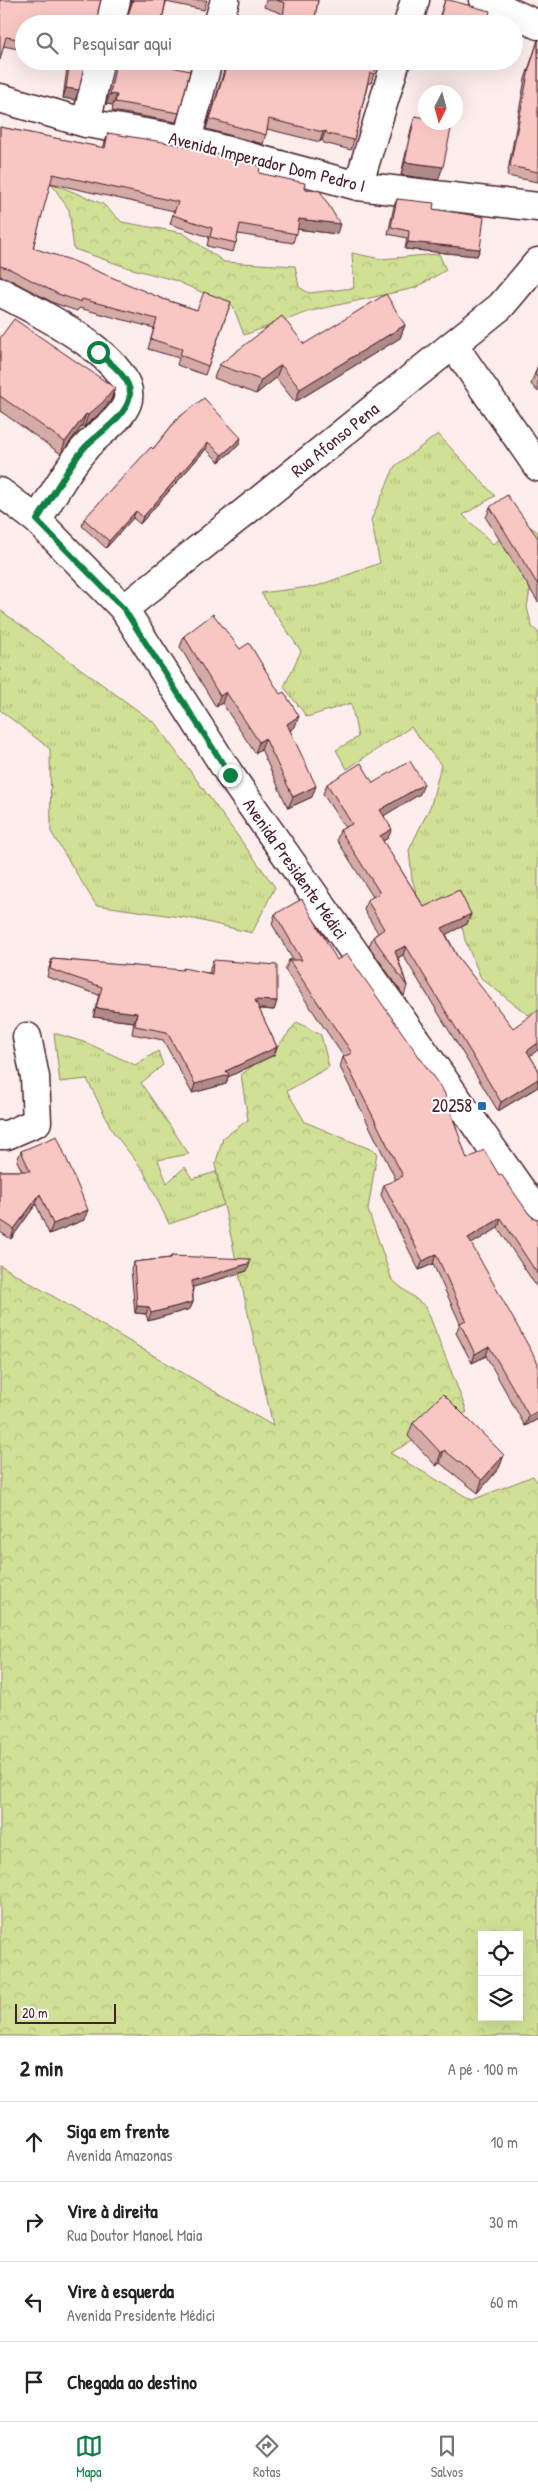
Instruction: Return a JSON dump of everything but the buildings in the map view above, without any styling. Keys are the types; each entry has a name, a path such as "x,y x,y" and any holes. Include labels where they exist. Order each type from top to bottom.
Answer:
{"street":[{"path":"112,15 116,0"},
{"path":"221,15 225,0"},
{"path":"411,15 415,0"},
{"path":"484,0 516,15"},
{"path":"523,18 538,25"},
{"path":"86,123 98,70"},
{"path":"187,140 206,70"},
{"path":"358,186 393,70"},
{"name":"Avenida Imperador Dom Pedro I","path":"0,98 86,123 187,140 358,186 538,207"},
{"name":"Rua Afonso Pena","path":"124,609 454,346 501,306 538,262"},
{"path":"0,292 50,318 98,352 124,379 130,394 123,410 85,448 37,520"},
{"path":"454,346 538,467"},
{"name":"Avenida Presidente Médici","path":"0,492 37,520 124,609 230,775 538,1214"},
{"path":"0,1135 6,1135 37,1122 35,1077 27,1037"}],"green space":[{"path":"51,183 103,204 122,222 183,233 224,262 295,266 299,287 309,293 354,288 352,253 381,259 439,254 446,270 415,288 311,311 244,335 233,306 174,280 129,268 74,249 69,210"},
{"path":"438,434 495,496 463,515 493,544 523,522 538,532 538,545 527,607 532,627 538,632 538,1010 528,1015 481,978 465,940 456,900 423,916 412,879 409,850 431,805 441,765 411,727 347,769 336,750 358,737 351,703 307,717 284,687 301,651 261,593 317,586 380,563 371,520 395,466"},
{"path":"0,610 155,723 275,887 252,933 194,919 96,905 51,832 50,749 0,710"},
{"path":"297,1022 321,1035 329,1067 287,1091 305,1122 377,1152 368,1210 392,1280 426,1307 467,1412 390,1453 472,1500 533,1476 538,1483 538,2036 0,2036 0,1265 273,1426 215,1165 223,1138 248,1120 241,1075 279,1045"},
{"path":"54,1033 87,1043 135,1065 158,1051 163,1065 141,1083 189,1154 158,1160 167,1183 185,1167 192,1179 216,1172 224,1205 169,1224 143,1170 113,1132 87,1079 60,1082"}],"place":[{"name":"20258","path":"482,1106"}],"route":[{"path":"98,352 128,385 130,394 127,404 120,415 85,448 37,520 124,609 230,775"}]}
